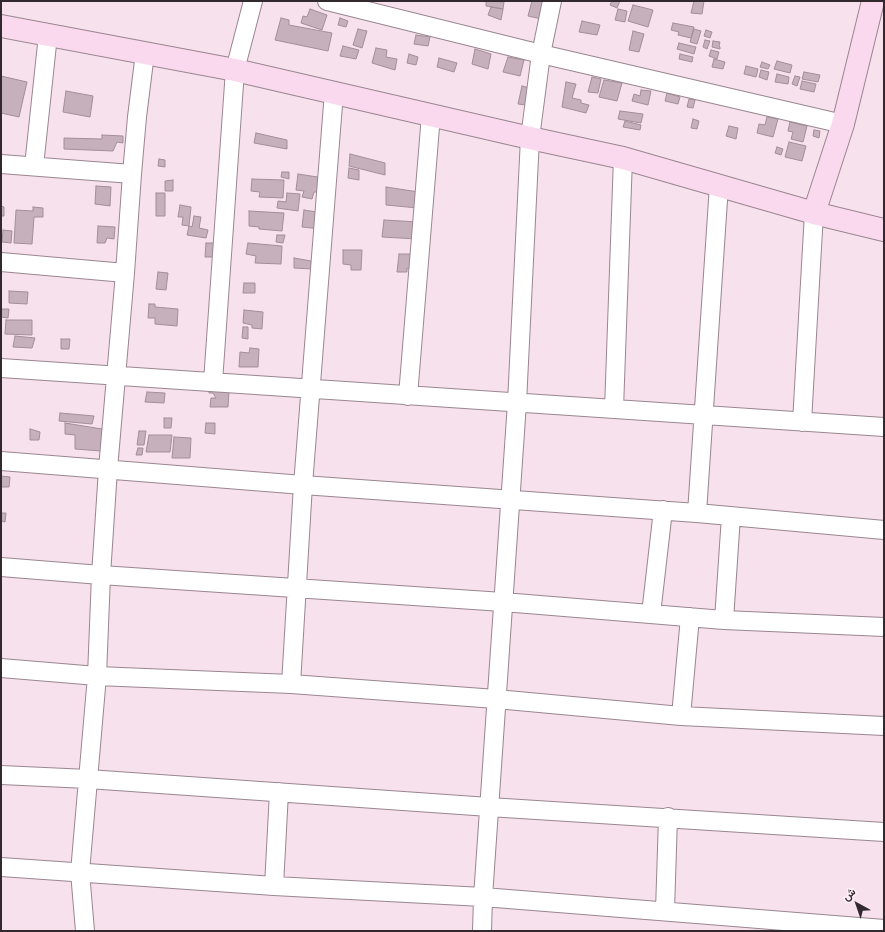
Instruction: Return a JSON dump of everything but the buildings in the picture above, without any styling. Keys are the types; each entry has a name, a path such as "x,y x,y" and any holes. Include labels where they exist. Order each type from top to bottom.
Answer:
{"street":[{"path":"214,382 235,70 253,1"},
{"path":"326,1 541,54 843,124"},
{"path":"482,931 496,699 517,403 530,138 541,54 552,1"},
{"path":"802,422 814,213 843,124 873,1"},
{"path":"1,26 235,70 530,138 624,158 814,213 884,230"},
{"path":"34,166 48,35"},
{"path":"85,931 80,872 97,676 101,575 108,469 126,273 132,174 145,53"},
{"path":"291,684 303,485 334,92"},
{"path":"408,396 431,115"},
{"path":"614,409 624,158"},
{"path":"1,164 132,174"},
{"path":"697,513 719,185"},
{"path":"1,262 126,273"},
{"path":"1,368 884,427"},
{"path":"1,460 303,485 663,510 884,530"},
{"path":"651,614 663,510"},
{"path":"724,620 731,516"},
{"path":"1,568 503,602 724,620 884,627"},
{"path":"681,716 690,617"},
{"path":"1,668 97,676 291,684 496,699 681,716 884,726"},
{"path":"1,775 88,779 489,807 668,817 884,832"},
{"path":"274,886 279,792"},
{"path":"665,912 668,817"},
{"path":"1,867 274,886 483,897 884,929"}]}
